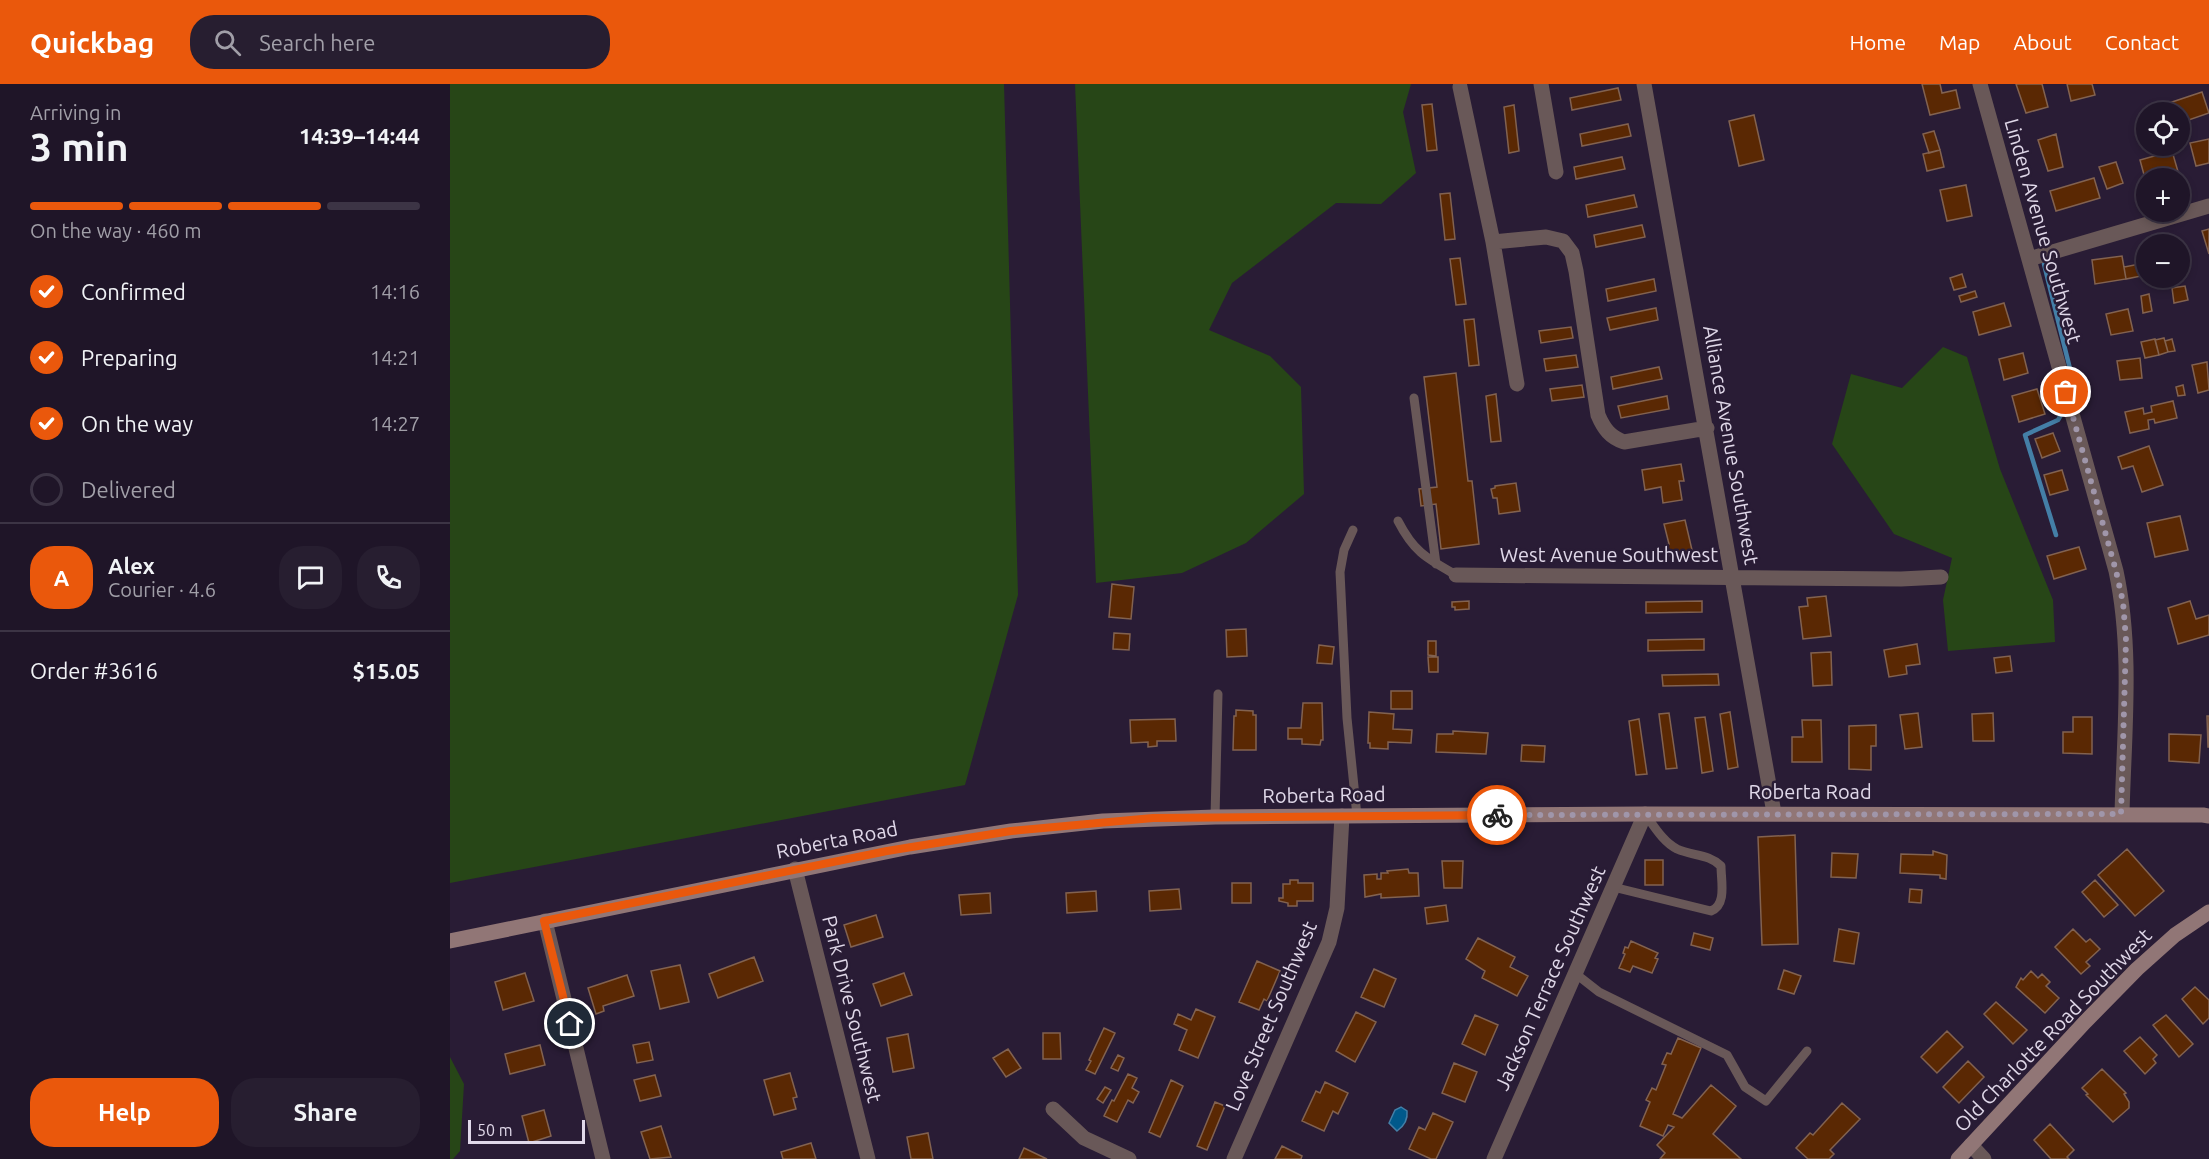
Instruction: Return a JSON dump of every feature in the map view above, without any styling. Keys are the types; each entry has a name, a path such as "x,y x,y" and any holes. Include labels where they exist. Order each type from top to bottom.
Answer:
{"street":[{"path":"1541,84 1556,172"},
{"name":"Alliance Avenue Southwest","path":"1644,84 1774,813"},
{"name":"Linden Avenue Southwest","path":"1980,84 2113,559 2123,602 2126,640 2121,814"},
{"path":"1460,87 1492,242 1517,384"},
{"path":"2029,259 2209,206"},
{"path":"1492,242 1546,237 1563,241 1572,253 1598,415 1612,438 1624,442 1707,428"},
{"name":"West Avenue Southwest","path":"1456,575 1901,579 1941,577"},
{"name":"Roberta Road","path":"450,941 910,847 1011,831 1103,821 1215,817 1774,813 2209,816"},
{"name":"Jackson Terrace Southwest","path":"1494,1159 1645,814"},
{"name":"Love Street Southwest","path":"1234,1159 1329,942 1337,908 1350,816"},
{"name":"Park Drive Southwest","path":"795,869 868,1159"},
{"name":"Old Charlotte Road Southwest","path":"1958,1159 2137,969 2175,935 2209,912"},
{"path":"544,921 603,1159"},
{"path":"1053,1109 1084,1138 1129,1159"},
{"path":"1971,1145 1984,1159"}],"lane":[{"path":"1414,398 1436,564"},
{"path":"1398,521 1405,535 1423,556 1456,575"},
{"path":"1350,816 1340,572 1344,550 1353,530"},
{"path":"1215,817 1218,694"},
{"path":"1613,887 1711,911 1718,909 1722,902 1721,866 1714,859 1676,849 1665,840 1645,814"},
{"path":"1575,974 1599,992 1727,1055 1745,1087 1766,1101 1808,1051"}],"green space":[{"path":"450,84 1004,84 1018,595 965,785 450,883"},
{"path":"1075,84 1411,84 1403,112 1416,173 1381,204 1336,203 1232,283 1209,330 1270,356 1301,387 1304,494 1246,543 1182,573 1096,583"},
{"path":"1943,347 1967,357 2000,469 2053,600 2055,642 1948,651 1943,600 1952,558 1894,534 1832,444 1851,374 1902,388"},
{"path":"450,1057 464,1084 460,1151 453,1159 450,1159"}],"water":[{"path":"1401,1107 1407,1111 1407,1117 1404,1125 1397,1131 1389,1123 1395,1110"}],"building":[{"path":"1922,84 1940,84 1942,93 1956,90 1960,108 1930,115"},
{"path":"2016,84 2042,84 2048,107 2026,113"},
{"path":"2067,84 2092,84 2095,95 2071,101"},
{"path":"1618,88 1621,100 1572,110 1570,98"},
{"path":"2202,92 2209,113 2190,120 2190,102 2172,102"},
{"path":"1432,104 1437,150 1427,151 1422,105"},
{"path":"1514,105 1519,151 1509,153 1504,107"},
{"path":"1754,115 1764,160 1739,166 1729,121"},
{"path":"1628,124 1631,136 1582,146 1580,134"},
{"path":"1934,131 1940,150 1929,153 1923,134"},
{"path":"2056,134 2063,167 2048,171 2038,140"},
{"path":"2209,139 2209,163 2196,166 2190,143"},
{"path":"1940,150 1944,167 1927,171 1923,154"},
{"path":"2154,156 2173,156 2177,168 2142,168 2140,160"},
{"path":"1622,157 1625,169 1576,179 1574,167"},
{"path":"2116,162 2123,183 2107,189 2099,167"},
{"path":"2094,178 2100,198 2056,211 2050,191"},
{"path":"1966,185 1972,216 1947,221 1940,190"},
{"path":"1450,193 1455,239 1445,240 1440,194"},
{"path":"1634,195 1637,207 1588,217 1586,205"},
{"path":"1642,225 1645,237 1596,247 1594,235"},
{"path":"2209,229 2209,254 2202,231"},
{"path":"2122,256 2126,279 2095,284 2092,260"},
{"path":"1460,258 1466,304 1456,305 1450,259"},
{"path":"2136,265 2136,277 2126,279 2124,267"},
{"path":"1962,274 1966,287 1954,290 1950,278"},
{"path":"1654,279 1656,291 1608,301 1606,289"},
{"path":"2172,288 2185,288 2188,300 2174,303"},
{"path":"1975,291 1977,297 1961,302 1959,296"},
{"path":"2149,294 2152,311 2143,313 2141,296"},
{"path":"2004,303 2011,326 1979,335 1973,312"},
{"path":"1656,308 1658,320 1610,330 1607,318"},
{"path":"2128,309 2133,331 2111,335 2106,314"},
{"path":"1474,319 1479,365 1469,366 1464,320"},
{"path":"1571,327 1573,338 1541,343 1539,331"},
{"path":"2164,338 2168,352 2159,355 2155,340"},
{"path":"2155,339 2159,355 2145,358 2141,342"},
{"path":"2172,339 2175,351 2168,352 2165,341"},
{"path":"2023,353 2028,373 2004,380 1999,359"},
{"path":"1576,355 1578,367 1546,371 1544,359"},
{"path":"2140,358 2142,378 2120,380 2117,361"},
{"path":"2207,362 2209,390 2198,393 2192,365"},
{"path":"1659,367 1662,379 1613,389 1611,377"},
{"path":"1456,373 1468,481 1472,481 1479,544 1441,549 1436,504 1421,506 1419,489 1437,487 1424,377"},
{"path":"1582,385 1584,397 1552,401 1550,389"},
{"path":"2183,385 2185,395 2178,396 2176,387"},
{"path":"2037,389 2045,414 2019,422 2012,396"},
{"path":"1496,394 1501,441 1491,442 1486,396"},
{"path":"1667,396 1669,409 1621,418 1618,406"},
{"path":"2173,401 2177,418 2155,423 2154,419 2148,420 2149,429 2130,433 2125,412 2143,408 2144,414 2152,412 2151,406"},
{"path":"2053,433 2060,451 2042,458 2035,439"},
{"path":"2149,446 2163,485 2142,492 2133,466 2122,469 2118,457"},
{"path":"1681,464 1684,481 1679,481 1682,500 1663,503 1661,487 1645,490 1642,470"},
{"path":"2062,470 2068,490 2050,495 2044,475"},
{"path":"1516,483 1520,511 1499,514 1497,498 1493,498 1491,489 1495,486"},
{"path":"2180,516 2188,550 2155,557 2147,523"},
{"path":"1685,520 1692,550 1668,556 1665,545 1669,544 1664,524"},
{"path":"2079,547 2086,569 2054,579 2047,556"},
{"path":"1112,584 1134,587 1131,619 1109,617"},
{"path":"1826,596 1831,636 1803,639 1799,607 1808,606 1807,598"},
{"path":"1469,601 1469,609 1455,610 1455,607 1452,607 1452,602"},
{"path":"1702,601 1702,612 1646,613 1646,602"},
{"path":"2190,601 2196,619 2209,615 2209,635 2178,644 2168,608"},
{"path":"1246,629 1247,656 1227,657 1226,630"},
{"path":"1114,633 1130,634 1129,650 1113,649"},
{"path":"1704,639 1704,650 1648,651 1648,640"},
{"path":"1428,641 1436,641 1436,656 1428,655"},
{"path":"1917,644 1920,664 1906,666 1907,674 1889,677 1884,650"},
{"path":"1319,645 1334,647 1332,664 1317,663"},
{"path":"1831,652 1832,685 1813,686 1811,653"},
{"path":"2010,656 2012,671 1996,673 1994,658"},
{"path":"1428,657 1438,657 1438,672 1429,672"},
{"path":"1718,674 1719,685 1663,686 1662,675"},
{"path":"1391,691 1412,691 1412,709 1391,709"},
{"path":"1303,703 1322,703 1323,740 1320,745 1302,744 1302,739 1288,739 1288,728 1301,728"},
{"path":"1236,710 1253,711 1253,715 1256,715 1256,750 1233,750"},
{"path":"1369,712 1394,714 1393,729 1412,730 1411,743 1388,742 1388,749 1370,748 1370,743 1368,743"},
{"path":"1730,712 1738,767 1728,769 1720,714"},
{"path":"1669,713 1677,768 1666,769 1659,714"},
{"path":"1918,713 1922,747 1905,749 1900,715"},
{"path":"1993,713 1994,741 1973,741 1972,714"},
{"path":"2207,716 2209,716 2209,747 2208,747"},
{"path":"1705,717 1713,771 1702,773 1695,718"},
{"path":"2073,717 2092,717 2092,754 2063,753 2063,732 2073,732"},
{"path":"1175,719 1176,741 1157,741 1157,746 1148,747 1148,742 1131,743 1130,720"},
{"path":"1639,719 1647,774 1636,775 1629,721"},
{"path":"1802,720 1821,720 1822,762 1792,762 1792,737 1803,737"},
{"path":"1876,725 1876,746 1871,746 1871,770 1849,769 1849,726"},
{"path":"1453,731 1488,733 1486,754 1436,752 1437,734 1453,734"},
{"path":"2169,734 2201,735 2199,763 2169,761"},
{"path":"1522,745 1545,746 1544,762 1521,761"},
{"path":"1795,835 1798,944 1762,945 1758,837"},
{"path":"2127,849 2164,891 2135,916 2098,875"},
{"path":"1933,851 1947,855 1946,879 1940,878 1940,875 1900,873 1901,854 1933,855"},
{"path":"1832,853 1858,854 1856,878 1831,877"},
{"path":"1645,860 1663,860 1663,885 1645,885"},
{"path":"1442,861 1463,861 1462,888 1444,888"},
{"path":"1408,869 1409,873 1418,873 1419,896 1381,898 1381,894 1365,897 1364,875 1377,874 1377,879 1381,879 1381,873"},
{"path":"1290,880 1298,880 1298,883 1313,883 1313,901 1297,901 1297,906 1288,906 1288,903 1279,901 1279,898 1283,898 1283,884 1290,884"},
{"path":"2095,880 2118,905 2104,917 2082,892"},
{"path":"1232,883 1251,883 1251,903 1232,903"},
{"path":"1179,889 1181,909 1150,911 1149,891"},
{"path":"1910,889 1922,890 1921,903 1909,902"},
{"path":"1096,891 1097,911 1067,913 1066,893"},
{"path":"990,893 991,913 961,915 959,895"},
{"path":"1446,905 1448,921 1427,924 1425,908"},
{"path":"876,915 883,937 851,947 844,925"},
{"path":"1839,929 1859,933 1854,964 1834,961"},
{"path":"2073,929 2086,942 2090,939 2100,949 2086,962 2090,966 2081,974 2055,947"},
{"path":"1694,933 1713,938 1710,950 1691,945"},
{"path":"1478,938 1515,957 1510,967 1528,976 1517,996 1482,978 1485,971 1466,959"},
{"path":"1631,941 1658,953 1652,973 1633,966 1630,972 1619,968 1625,954 1623,953 1625,947 1628,948"},
{"path":"754,957 763,981 718,998 709,974"},
{"path":"1257,961 1280,971 1267,1001 1264,999 1259,1010 1239,1002"},
{"path":"680,965 689,1002 660,1009 651,971"},
{"path":"1374,969 1396,979 1384,1007 1361,997"},
{"path":"1784,970 1801,976 1794,994 1778,989"},
{"path":"2031,971 2038,978 2042,974 2050,982 2046,986 2059,998 2045,1013 2016,987 2021,978 2023,980"},
{"path":"525,973 534,1001 503,1010 495,982"},
{"path":"904,973 912,995 881,1006 873,984"},
{"path":"627,975 634,996 603,1006 604,1011 596,1014 588,988"},
{"path":"2195,987 2209,1000 2209,1018 2203,1024 2182,999"},
{"path":"1996,1002 2027,1030 2013,1044 1984,1014"},
{"path":"1196,1009 1215,1017 1198,1058 1179,1050 1187,1030 1174,1024 1178,1014 1191,1020"},
{"path":"1356,1012 1376,1022 1355,1062 1336,1051"},
{"path":"1475,1015 1498,1025 1485,1055 1462,1044"},
{"path":"2166,1015 2193,1044 2179,1057 2153,1025"},
{"path":"1104,1028 1115,1033 1095,1074 1086,1070"},
{"path":"1947,1031 1963,1047 1937,1073 1921,1057"},
{"path":"1043,1033 1060,1033 1061,1059 1043,1059"},
{"path":"908,1034 914,1068 893,1072 887,1038"},
{"path":"2140,1037 2157,1055 2153,1059 2156,1063 2145,1074 2124,1051"},
{"path":"1678,1038 1701,1048 1673,1114 1682,1118 1711,1085 1736,1106 1713,1134 1741,1159 1660,1159 1665,1153 1657,1145 1674,1127 1668,1125 1663,1136 1640,1126 1650,1102 1646,1100 1652,1088 1656,1090 1666,1065 1662,1064 1667,1053 1671,1054"},
{"path":"649,1042 653,1060 637,1063 633,1045"},
{"path":"540,1045 545,1065 510,1074 505,1054"},
{"path":"1008,1049 1021,1068 1006,1077 993,1058"},
{"path":"1118,1055 1124,1058 1118,1071 1111,1068"},
{"path":"1968,1061 1984,1077 1959,1103 1943,1087"},
{"path":"1454,1063 1477,1072 1465,1102 1442,1093"},
{"path":"2102,1069 2126,1093 2124,1094 2129,1102 2129,1108 2113,1122 2082,1088"},
{"path":"790,1073 797,1097 793,1098 796,1109 774,1115 764,1080"},
{"path":"1128,1074 1137,1078 1132,1088 1139,1092 1133,1103 1128,1100 1117,1122 1104,1116"},
{"path":"655,1075 661,1096 640,1101 634,1080"},
{"path":"1171,1080 1183,1086 1160,1137 1149,1132"},
{"path":"1325,1082 1348,1093 1338,1114 1333,1111 1324,1131 1302,1121 1316,1091 1320,1093"},
{"path":"1105,1087 1111,1090 1103,1103 1097,1099"},
{"path":"1215,1102 1225,1106 1207,1150 1197,1146"},
{"path":"1842,1103 1860,1119 1830,1150 1834,1154 1829,1159 1808,1159 1796,1148 1810,1133 1813,1135"},
{"path":"544,1110 551,1136 529,1143 522,1116"},
{"path":"1433,1113 1453,1122 1436,1159 1409,1149 1419,1127 1425,1130"},
{"path":"2050,1124 2074,1150 2067,1157 2069,1159 2051,1159 2034,1140"},
{"path":"661,1126 671,1157 650,1159 641,1132"},
{"path":"928,1133 933,1159 911,1159 907,1137"},
{"path":"811,1143 816,1159 783,1159 781,1152"},
{"path":"1282,1146 1302,1156 1301,1159 1275,1159"},
{"path":"1024,1148 1047,1159 1019,1159"}],"waterway":[{"path":"2044,264 2075,389"},
{"path":"2056,535 2025,435 2058,420 2061,415"}],"way so far":[{"path":"1497,815 2121,814 2126,640 2123,602 2066,392"}],"route":[{"path":"570,1024 544,921 887,851 1011,831 1153,818 1497,815"}]}
